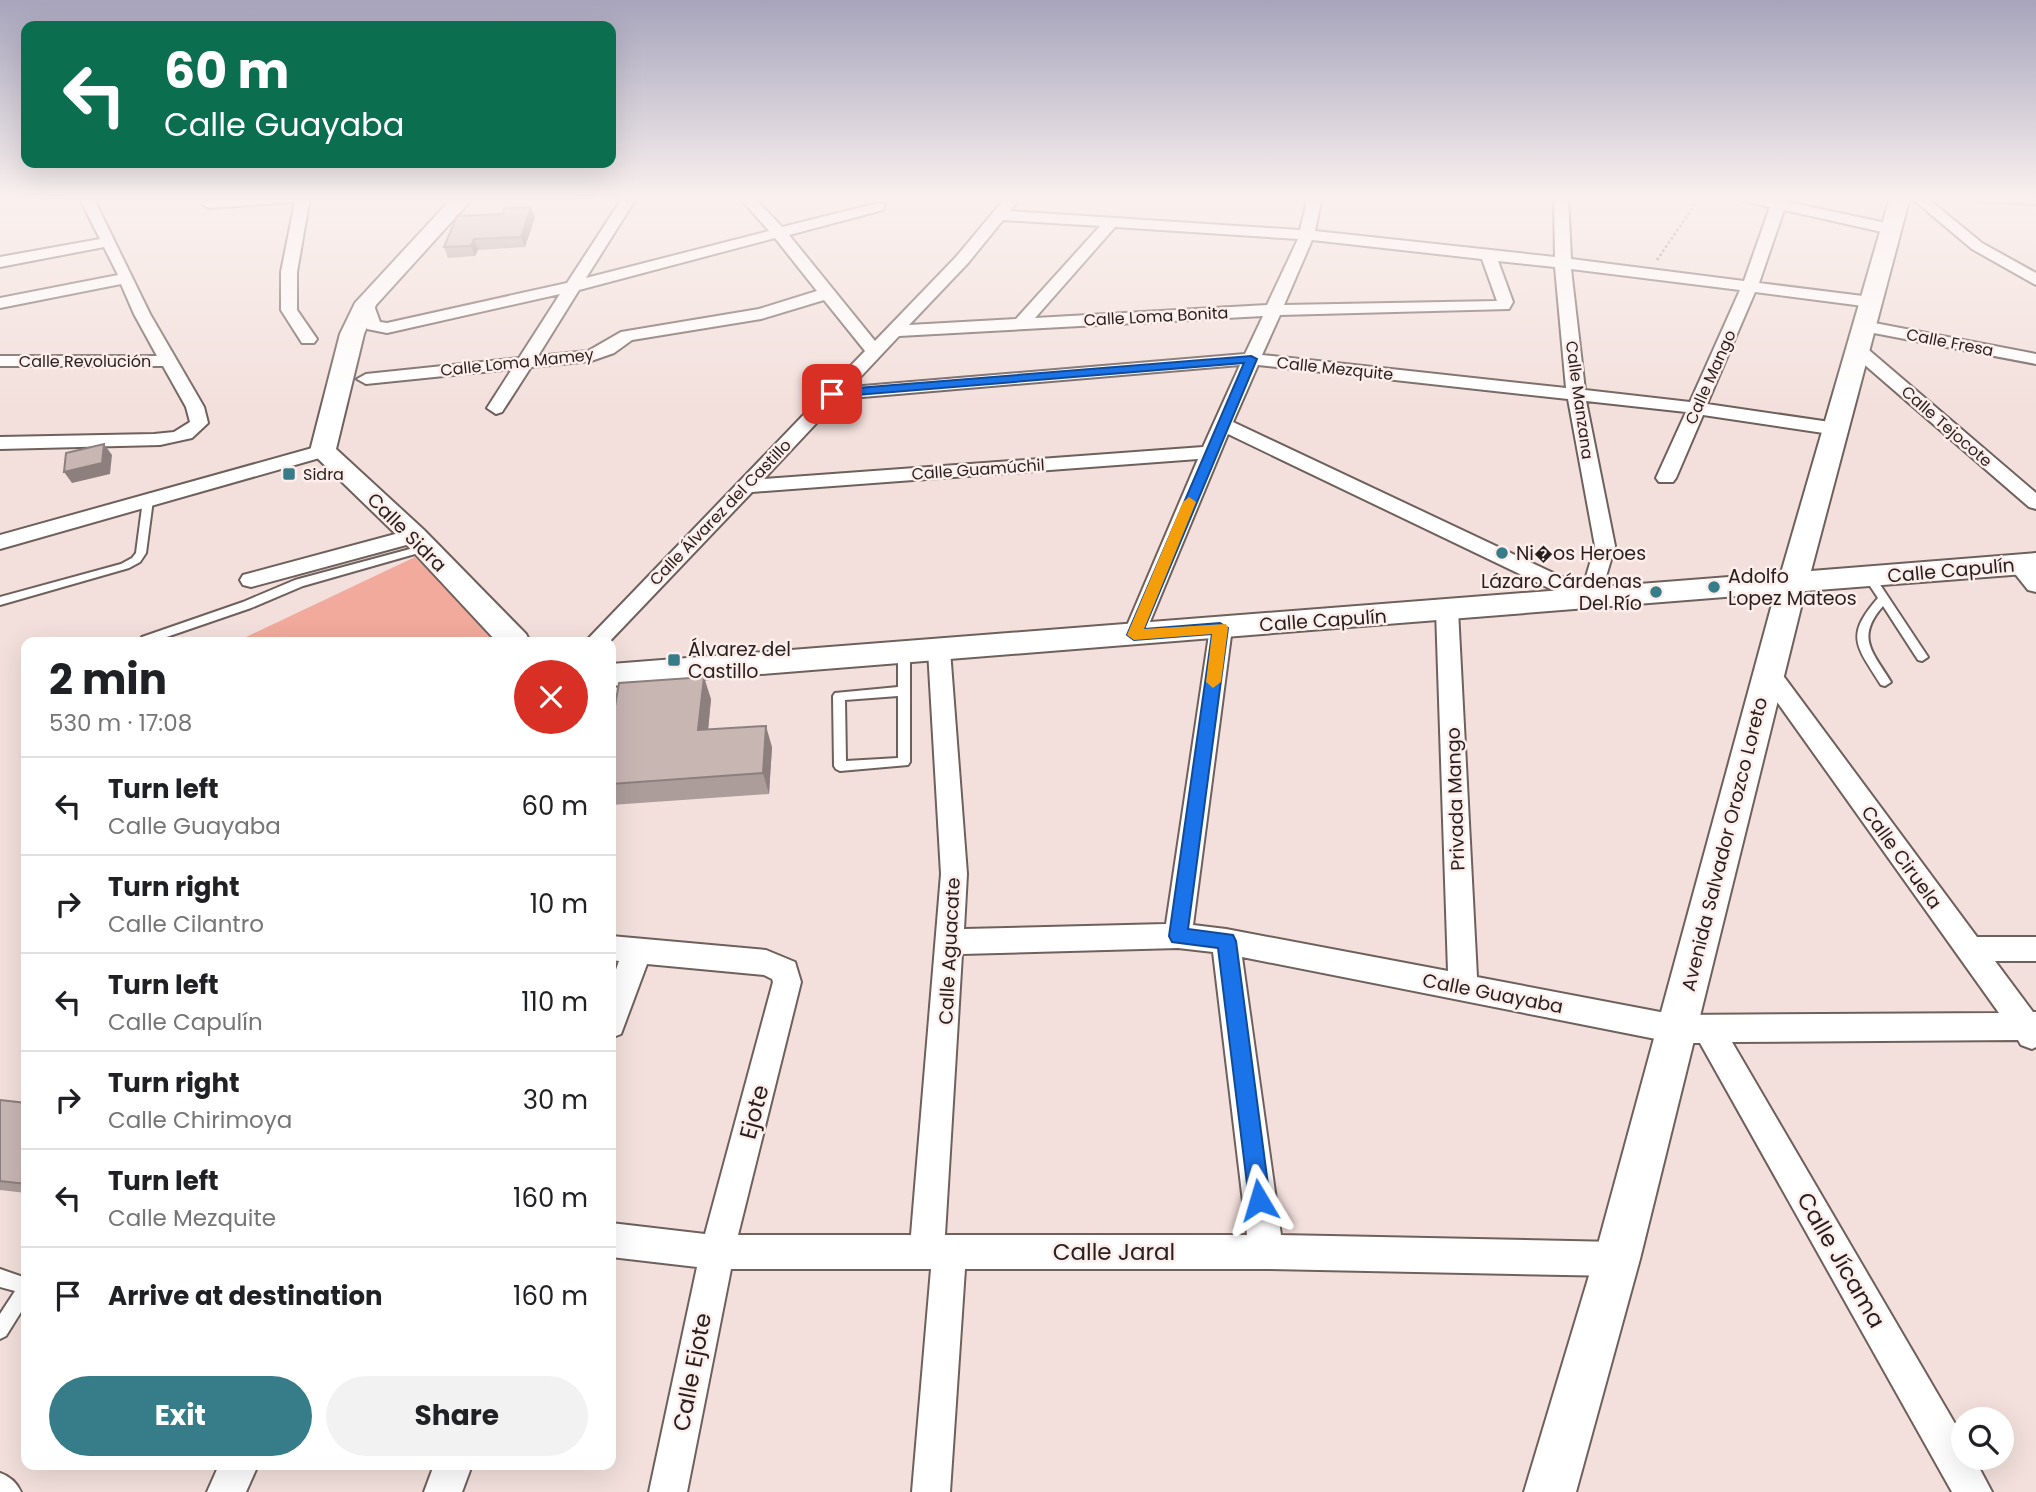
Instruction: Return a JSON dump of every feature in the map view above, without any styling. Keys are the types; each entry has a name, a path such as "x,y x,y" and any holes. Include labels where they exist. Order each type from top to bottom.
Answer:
{"street":[{"path":"0,443 176,438 194,430 199,423 195,407 142,314 121,267"},
{"path":"290,267 289,310 308,339"},
{"path":"0,542 323,451 352,334 366,303 400,267"},
{"path":"496,408 523,362 587,267"},
{"path":"366,303 373,325 382,328 575,286 649,267"},
{"path":"805,267 874,351"},
{"name":"Calle Álvarez del Castillo","path":"601,637 956,267"},
{"path":"1021,324 1072,267"},
{"path":"1134,635 1210,452 1293,267"},
{"name":"Calle Loma Bonita","path":"893,331 1273,310 1503,306 1505,302 1493,267"},
{"name":"Calle Manzana","path":"1563,267 1576,395 1605,546 1590,599"},
{"name":"Calle Fresa","path":"1591,267 1749,286 1864,326 2036,359"},
{"name":"Calle Mango","path":"1666,478 1756,267"},
{"name":"Avenida Salvador Orozco Loreto","path":"1550,1492 1617,1259 1692,1029 1768,672 1881,267"},
{"path":"2013,267 2036,280"},
{"path":"0,303 127,278"},
{"name":"Calle Loma Mamey","path":"366,379 591,356 608,349 627,336 761,314 825,294"},
{"name":"Calle Tejocote","path":"1864,326 2036,503"},
{"name":"Calle Mezquite","path":"832,394 1251,359 1696,408 1837,429"},
{"name":"Calle Revolución","path":"0,362 170,361"},
{"path":"1223,424 1590,599"},
{"name":"Calle Sidra","path":"323,451 419,542 510,637"},
{"name":"Calle Guamúchil","path":"746,486 1210,452"},
{"path":"251,580 419,542"},
{"name":"Calle Capulín","path":"616,675 1792,583 1876,588 2030,571"},
{"name":"Privada Mango","path":"1447,610 1463,988"},
{"path":"1178,936 1220,628"},
{"name":"Calle Aguacate","path":"931,1492 954,874 939,650"},
{"name":"Calle Ciruela","path":"1768,672 1969,949 2032,1031"},
{"name":"Calle Guayaba","path":"951,942 1178,936 1226,941 1463,988 1692,1029 2032,1031"},
{"path":"1226,941 1266,1252"},
{"path":"1969,949 2036,949"},
{"path":"616,996 624,950"},
{"name":"Ejote","path":"624,950 766,963 785,971 785,996 717,1252"},
{"name":"Calle Jícama","path":"1692,1029 1973,1492"},
{"name":"Calle Jaral","path":"616,1241 717,1252 1266,1252 1617,1259"},
{"name":"Calle Ejote","path":"668,1492 717,1252"},
{"path":"226,1492 237,1470"},
{"path":"443,1492 451,1470"}],"lane":[{"path":"0,601 125,566 136,560 141,553 148,500"},
{"path":"155,637 419,542"},
{"path":"1876,588 1922,657"},
{"path":"1876,588 1862,634 1869,655 1885,682"},
{"path":"904,653 904,691 904,762 840,766 839,696 904,691"},
{"path":"0,1278 21,1285"},
{"path":"0,1330 21,1295"},
{"path":"0,1482 11,1492"}],"path":[{"path":"1647,274 1652,267"}],"shaded area":[{"path":"415,557 495,637 246,637"}],"building":[{"path":"104,444 102,463 64,472 66,453"},
{"path":"704,677 698,730 766,726 763,773 616,784 616,700 619,683"},
{"path":"0,1100 21,1102 21,1183 0,1181"}],"slow traffic":[{"path":"1189,502 1134,635 1220,628 1213,682"}],"place":[{"name":"Sidra","path":"289,474"},
{"name":"Ni�os Heroes","path":"1502,553"},
{"name":"Adolfo Lopez Mateos","path":"1714,587"},
{"name":"Lázaro Cárdenas Del Río","path":"1656,592"},
{"name":"Álvarez del Castillo","path":"674,660"}],"route":[{"path":"832,394 1251,359 1134,635 1220,628 1178,936 1226,941 1259,1200"}]}
